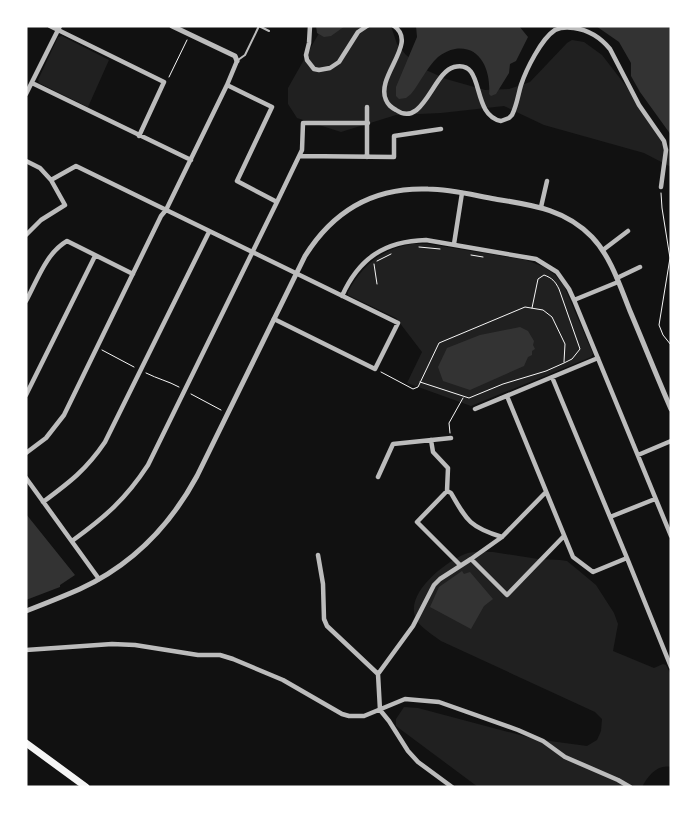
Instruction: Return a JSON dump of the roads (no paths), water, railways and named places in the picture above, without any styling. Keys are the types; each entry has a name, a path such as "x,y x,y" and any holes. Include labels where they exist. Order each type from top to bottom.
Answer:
{"main road":[{"path":"26,743 86,787"}],"street":[{"path":"50,26 59,28 164,82 139,136"},
{"path":"26,453 46,438 64,415 161,216 166,210 228,85 237,60 235,56 172,26"},
{"path":"310,26 309,43 306,50 307,60 314,69 319,70 330,68 339,62 358,32 367,26"},
{"path":"394,26 400,32 402,41 384,86 384,95 390,106 402,114 413,112 422,104 444,72 455,66 461,67 473,74 486,112 496,120 501,121 512,115 524,78 548,36 560,28 568,27 591,33 610,49 639,106 664,141 666,150 661,187"},
{"path":"26,94 59,28"},
{"path":"32,83 191,160"},
{"path":"228,85 272,107 237,181 277,202"},
{"path":"367,157 368,107"},
{"path":"72,541 117,506 134,487 148,465 300,156 303,123 368,123"},
{"path":"300,156 394,157 394,136 441,128"},
{"path":"26,161 40,168 51,180 64,205 41,220 26,236"},
{"path":"51,180 76,166 398,324 376,370 274,319"},
{"path":"541,207 547,181"},
{"path":"26,611 99,580 140,551 161,530 178,508 196,476 313,242 325,228 352,207 370,197 408,188 429,188 541,207 568,217 592,237 603,250 618,280 671,410"},
{"path":"454,244 462,193"},
{"path":"603,250 628,231"},
{"path":"43,502 74,479 95,457 105,442 209,232"},
{"path":"342,296 349,280 359,267 375,253 392,245 410,241 426,240 536,259 557,272 574,300 671,536"},
{"path":"26,301 50,256 60,245 67,241 133,274"},
{"path":"26,396 95,256"},
{"path":"574,300 618,280 640,267"},
{"path":"475,409 598,358"},
{"path":"552,377 671,667"},
{"path":"507,396 573,557 593,572 627,558"},
{"path":"378,477 393,444 451,438"},
{"path":"431,440 433,452 448,468 448,491 417,522 460,565"},
{"path":"638,455 671,441"},
{"path":"26,478 99,580"},
{"path":"448,491 471,523 482,530 502,537"},
{"path":"452,787 418,762 408,751 380,710 378,674 413,626 440,578 502,537 546,492"},
{"path":"610,517 655,499"},
{"path":"471,559 507,594 564,536"},
{"path":"318,555 323,584 324,619 327,626 378,674"},
{"path":"26,650 112,644 135,645 198,655 220,655 233,658 282,680 342,714 357,717 380,710 405,699 439,702 518,730 543,741 565,757 630,787"}],"lane":[{"path":"237,60 245,55 259,26 269,31"}]}
